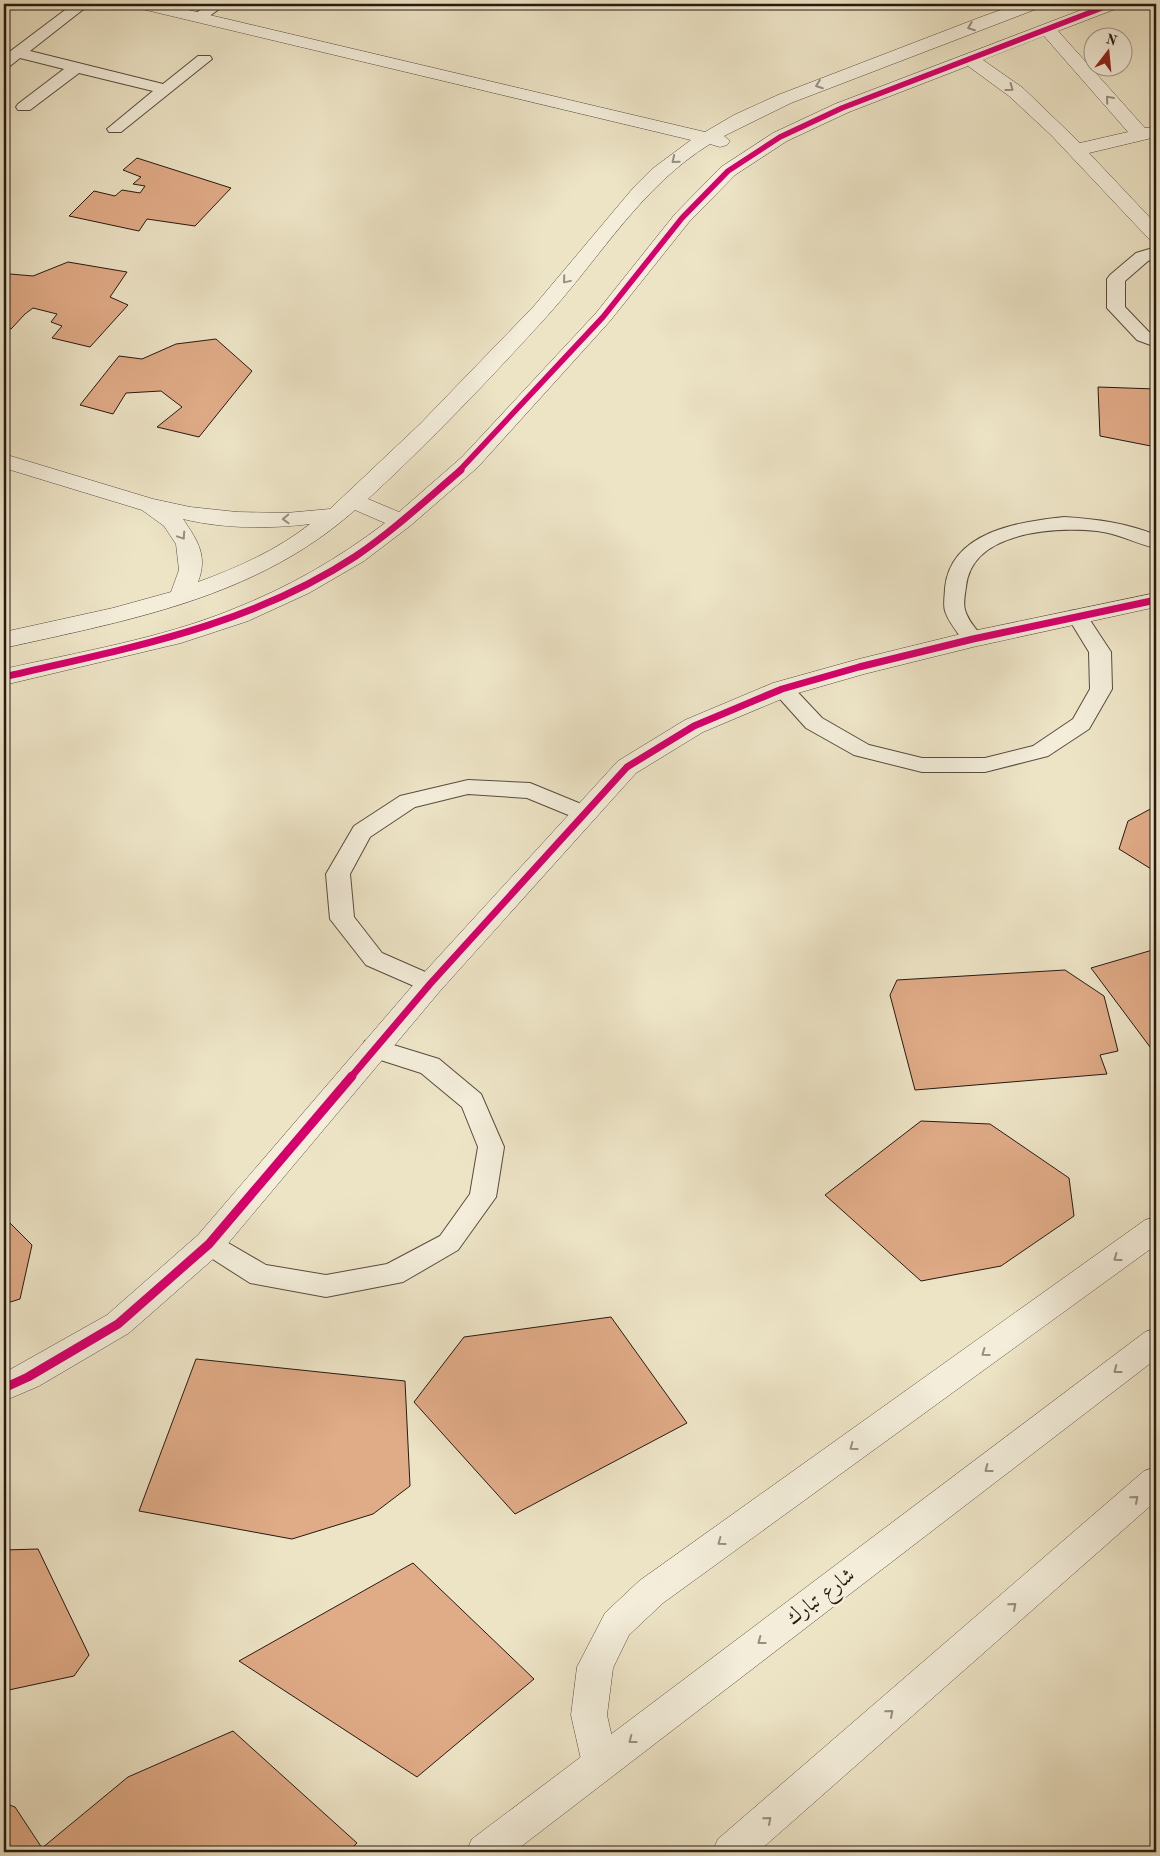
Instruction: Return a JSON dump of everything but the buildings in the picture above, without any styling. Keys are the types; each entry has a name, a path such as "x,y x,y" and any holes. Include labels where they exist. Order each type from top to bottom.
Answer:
{"street":[{"path":"142,4 758,150"},
{"path":"4,640 120,614 181,596 238,575 289,550 344,508 440,418 544,306 652,180 678,157 752,113 796,93 1032,4"},
{"path":"4,677 172,638 239,616 301,588 356,556 402,521 470,462 507,424 603,317 682,218 728,171 780,137 842,108 1112,4"},
{"path":"1048,29 1148,134"},
{"path":"970,59 1016,92 1076,150 1156,235"},
{"path":"1076,150 1148,134"},
{"path":"4,461 147,504 190,514 237,519 286,520 344,508 402,521"},
{"path":"147,504 173,522 188,544 191,570 181,596"},
{"path":"4,1388 28,1377 118,1324 210,1244 374,1048 583,813 627,767 694,726 782,689 859,667 973,639 1156,600"},
{"path":"600,1764 589,1715 595,1667 616,1624 652,1592 1156,1229"},
{"name":"شارع تبارك","path":"485,1852 1156,1341"},
{"path":"731,1852 1156,1481"}],"lane":[{"path":"4,63 82,4"},
{"path":"199,17 218,4"},
{"path":"18,53 166,89"},
{"path":"115,129 204,59"},
{"path":"24,106 77,67"},
{"path":"1156,252 1142,257 1116,280 1116,308 1143,336 1156,342"},
{"path":"973,639 954,608 954,578 972,551 1006,532 1051,523 1100,525 1148,538 1156,542"},
{"path":"782,689 814,724 862,750 922,765 984,765 1040,750 1080,724 1101,689 1101,680 1100,652 1077,616"},
{"path":"430,984 374,958 342,919 338,874 362,832 408,802 468,787 530,791 583,813"},
{"path":"210,1244 260,1275 326,1286 392,1274 449,1243 483,1197 491,1147 472,1101 430,1066 374,1048"}],"cycle path":[{"path":"4,677 172,638 239,616 301,588 356,556 402,521 470,462 603,317 682,218 728,171 780,137 842,108 1112,4"},
{"path":"4,1388 28,1377 118,1324 209,1244 430,984 627,767 694,726 782,689 859,667 973,639 1156,600"}]}
